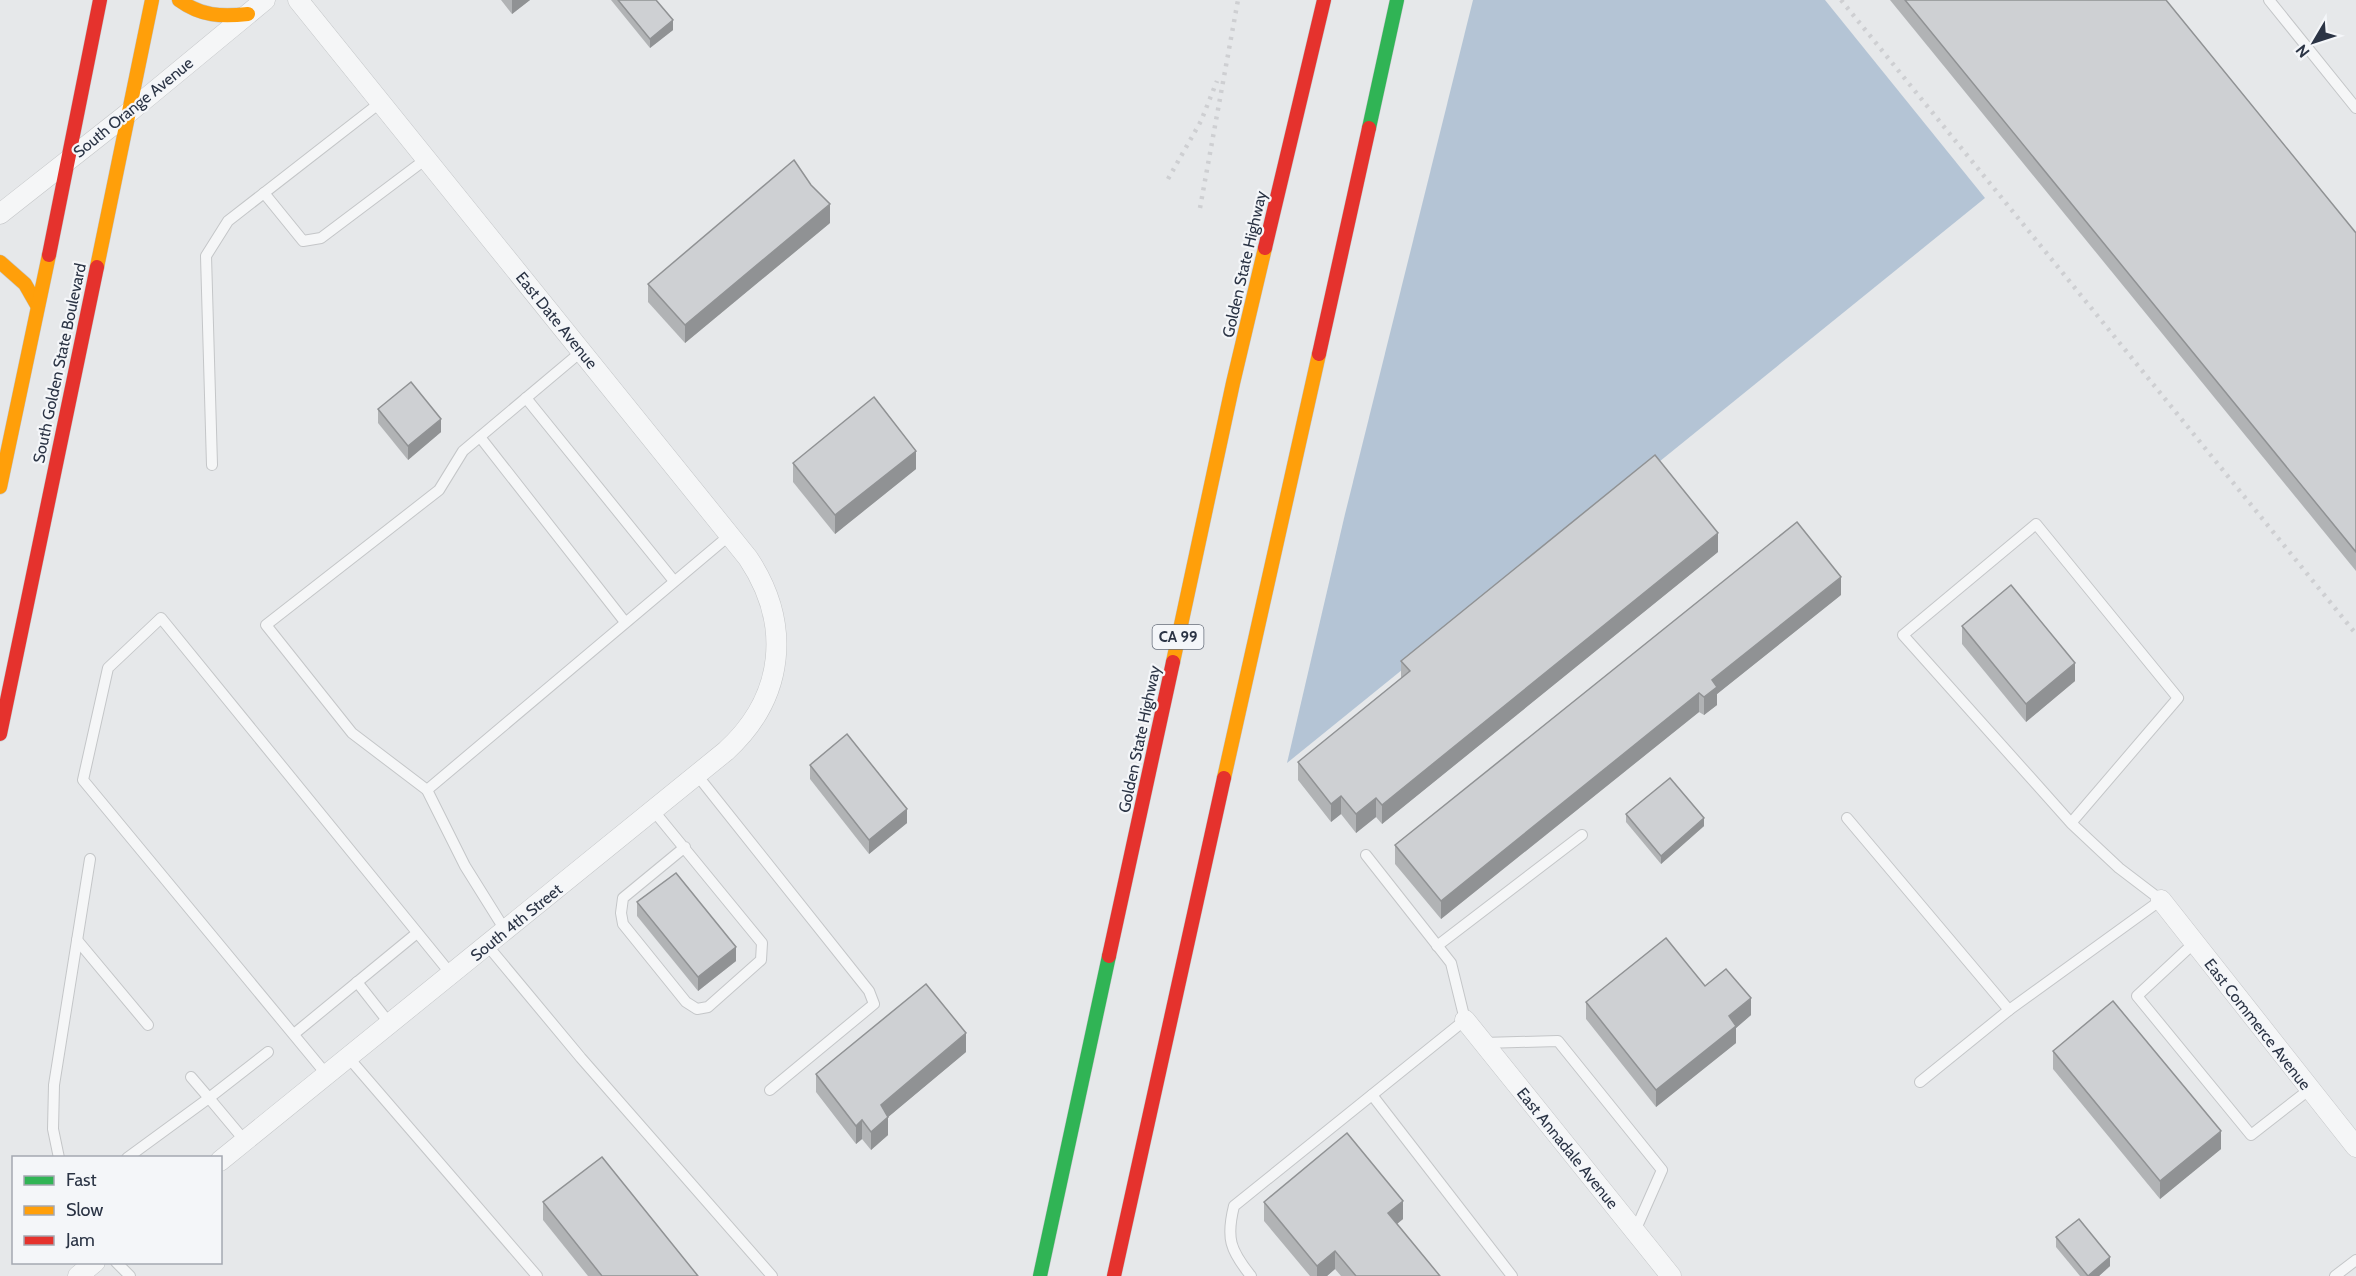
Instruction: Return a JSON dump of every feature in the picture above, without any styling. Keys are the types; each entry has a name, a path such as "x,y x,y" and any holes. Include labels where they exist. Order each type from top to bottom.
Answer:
{"main road":[{"name":"South Golden State Boulevard","path":"0,488 100,0"},
{"name":"South Golden State Boulevard","path":"0,734 152,0"},
{"path":"179,0 200,14 220,17 248,14"},
{"name":"Golden State Highway","path":"1040,1276 1233,383 1324,0"},
{"path":"1114,1276 1397,0"},
{"path":"0,262 25,284 38,305"}],"street":[{"name":"South Orange Avenue","path":"0,214 127,114 265,0"},
{"name":"East Date Avenue","path":"298,0 731,534 768,591 776,633 777,658"},
{"name":"South 4th Street","path":"222,1159 742,737 754,721 773,680 777,658"},
{"name":"East Commerce Avenue","path":"2161,900 2356,1147"},
{"name":"East Annadale Avenue","path":"1465,1020 1671,1276"},
{"path":"78,1276 94,1264"}],"lane":[{"path":"2269,0 2356,108"},
{"path":"212,465 206,256 228,221 381,102"},
{"path":"264,193 303,241 321,238 426,159"},
{"path":"505,930 465,866 427,790 352,733 266,625 439,490 463,452 582,351"},
{"path":"526,398 674,581"},
{"path":"480,437 625,622"},
{"path":"1920,1082 2009,1010 2161,900 2119,868 2071,823 1902,635 2036,524 2178,698 2071,823"},
{"path":"427,790 731,534"},
{"path":"327,1075 84,780 108,668 161,618 451,974"},
{"path":"697,775 869,991 874,1004 770,1090"},
{"path":"653,810 685,847 762,943 761,960 708,1007 697,1009 686,1002 623,924 621,913 623,898 685,847"},
{"path":"1847,818 2009,1010"},
{"path":"1437,946 1582,835"},
{"path":"1251,1276 1236,1257 1233,1247 1229,1228 1234,1206 1465,1020 1451,963 1366,855"},
{"path":"59,1156 53,1129 54,1085 90,859"},
{"path":"294,1034 417,933"},
{"path":"77,940 148,1025"},
{"path":"2194,943 2137,996 2251,1135 2310,1089"},
{"path":"487,945 581,1058 772,1276"},
{"path":"357,982 390,1024"},
{"path":"1483,1043 1558,1041 1662,1170 1635,1231"},
{"path":"130,1156 268,1052"},
{"path":"348,1057 537,1276"},
{"path":"191,1077 245,1141"},
{"path":"1372,1095 1512,1276"},
{"path":"2335,1276 2356,1260"},
{"path":"117,1264 130,1276"}],"water":[{"path":"1473,0 1825,0 1985,198 1287,763 1345,514"}],"building":[{"path":"618,0 656,0 673,20 650,39"},
{"path":"1905,0 2166,0 2356,233 2356,552"},
{"path":"794,160 811,185 830,204 685,325 648,284"},
{"path":"411,382 441,419 408,446 378,409"},
{"path":"874,397 916,451 835,515 793,463"},
{"path":"1655,455 1718,533 1382,805 1376,798 1356,814 1341,796 1331,804 1298,762 1410,671 1401,661"},
{"path":"1797,522 1841,577 1712,680 1717,687 1704,697 1699,693 1441,901 1395,845"},
{"path":"2011,585 2075,663 2026,704 1962,626"},
{"path":"847,734 907,809 869,840 810,765"},
{"path":"1670,778 1704,818 1661,856 1626,814"},
{"path":"676,873 736,947 698,977 637,902"},
{"path":"1666,938 1705,986 1726,969 1751,998 1729,1016 1736,1026 1656,1090 1586,1002"},
{"path":"926,984 966,1033 881,1105 888,1117 871,1132 862,1120 856,1126 816,1074"},
{"path":"2113,1001 2221,1131 2160,1181 2053,1051"},
{"path":"1347,1133 1403,1201 1388,1213 1440,1276 1356,1276 1335,1251 1317,1266 1264,1202"},
{"path":"602,1157 698,1276 602,1276 543,1202"},
{"path":"2079,1219 2110,1257 2088,1276 2056,1237"}],"railway":[{"path":"1200,208 1238,0"},
{"path":"1841,0 2356,634"},
{"path":"1168,179 1201,121 1217,81"}],"traffic: fast":[{"path":"1369,128 1397,0"},
{"path":"1040,1276 1109,956"}],"traffic: slow":[{"path":"97,267 152,0"},
{"path":"179,0 195,9 212,14 248,14"},
{"path":"1173,662 1233,383 1265,248"},
{"path":"0,487 49,255"},
{"path":"0,262 25,284 37,305"},
{"path":"1224,778 1319,354"}],"traffic: jam":[{"path":"49,255 100,0"},
{"path":"1265,248 1324,0"},
{"path":"1319,354 1369,128"},
{"path":"0,734 97,267"},
{"path":"1109,956 1173,662"},
{"path":"1114,1276 1224,778"}]}
